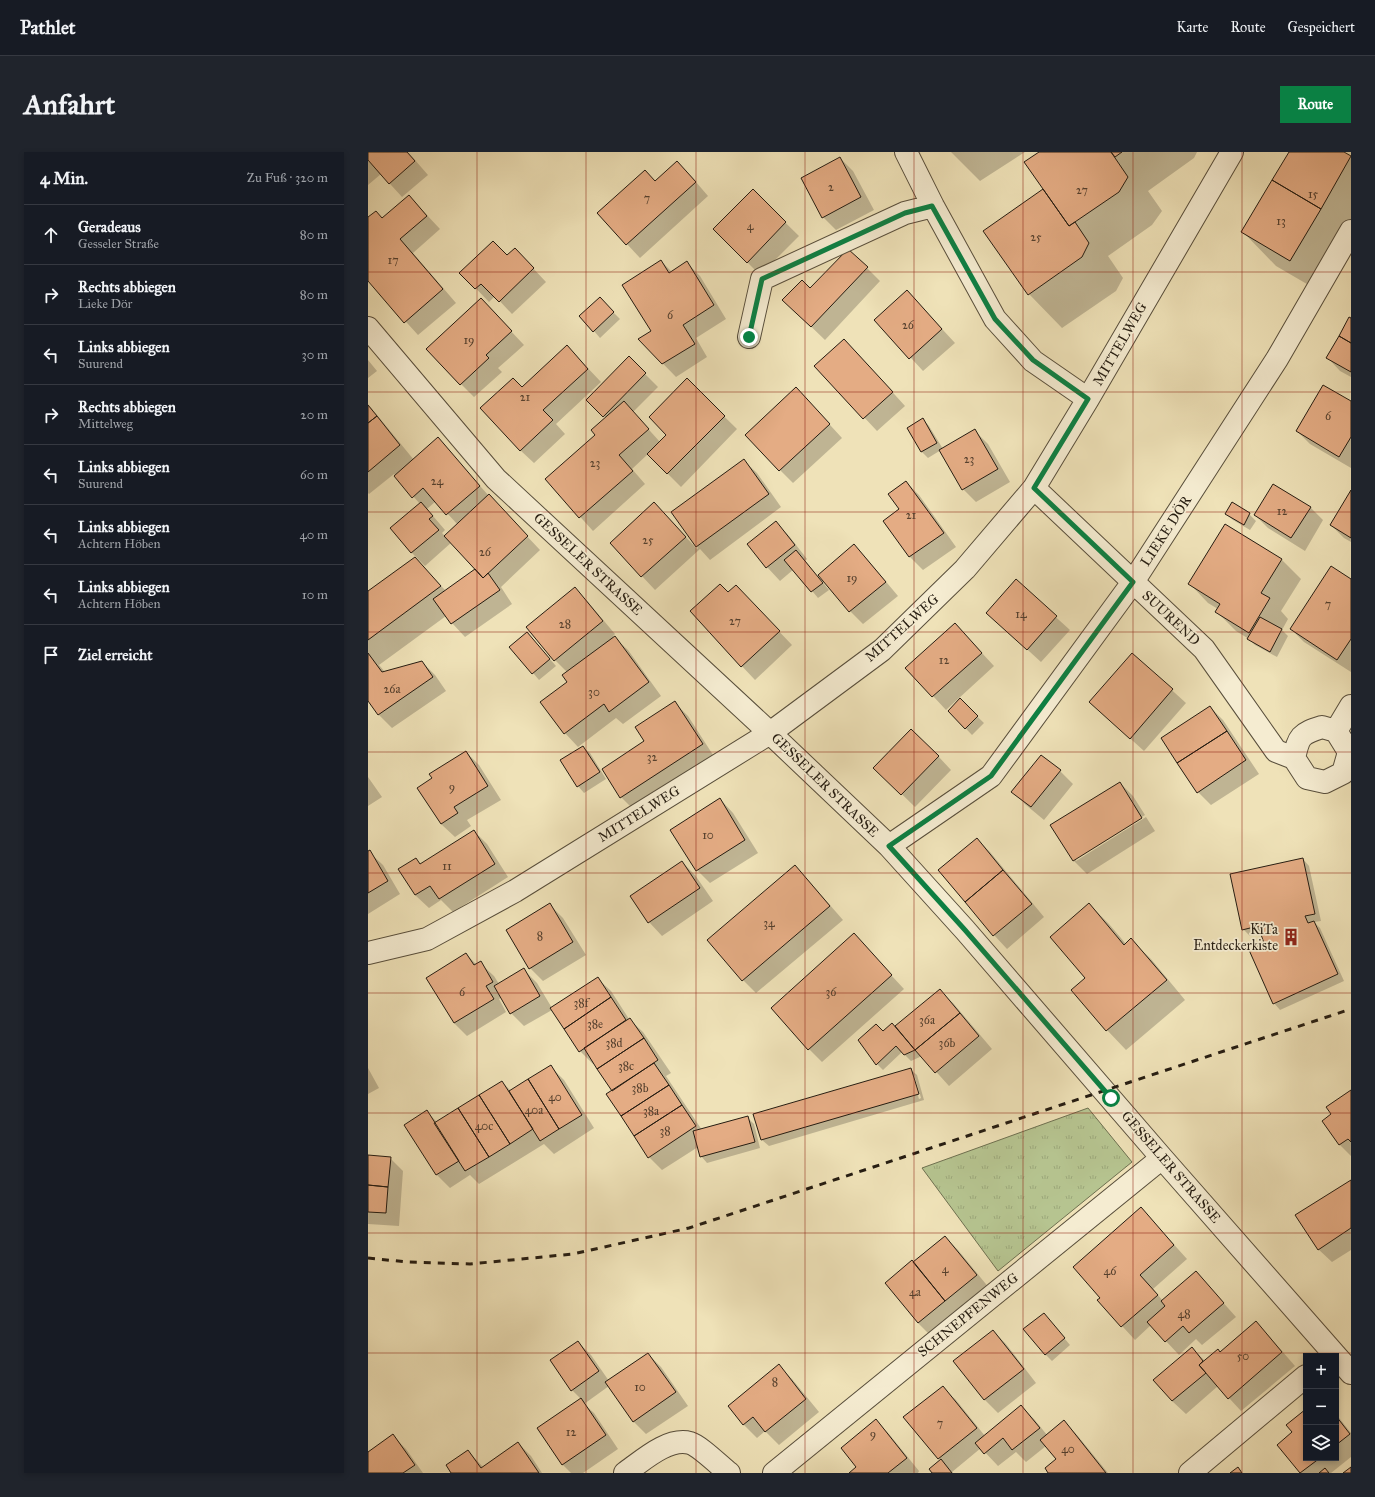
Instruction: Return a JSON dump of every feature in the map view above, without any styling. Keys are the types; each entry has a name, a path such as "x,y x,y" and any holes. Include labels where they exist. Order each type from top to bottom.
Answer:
{"street":[{"path":"906,152 932,206 995,319 1033,360 1088,399"},
{"name":"MITTELWEG","path":"368,953 427,939 516,891 770,733 882,650 965,569 1034,488 1088,399 1232,152"},
{"path":"749,337 762,279 905,213 932,206"},
{"name":"LIEKE DÖR","path":"889,846 991,776 1133,582 1277,359 1351,231"},
{"name":"GESSELER STRASSE","path":"368,328 496,479 770,733 889,846 965,930 1162,1158 1337,1353"},
{"name":"SUUREND","path":"1034,488 1204,649 1276,751 1294,758"},
{"path":"1336,731 1351,706"},
{"path":"1322,727 1336,731 1349,752 1342,773 1325,782 1307,778 1294,758 1297,742 1305,733 1322,727"},
{"name":"SCHNEPFENWEG","path":"774,1473 1162,1158"},
{"name":"GESSELER STRASSE","path":"1339,1356 1351,1373"},
{"path":"1190,1473 1303,1379"},
{"path":"625,1473 664,1446 680,1442 691,1443 729,1473"}],"green space":[{"path":"1088,1108 1132,1162 998,1271 922,1168"}],"building":[{"path":"368,152 407,152 415,161 389,184 368,160"},
{"path":"1039,152 1111,152 1128,177 1119,192 1069,226 1024,162"},
{"path":"1111,152 1122,152 1115,157"},
{"path":"1289,152 1344,152 1351,156 1321,209 1272,180"},
{"path":"840,157 861,197 822,218 801,178"},
{"path":"677,161 696,182 626,245 597,213 645,170 655,181"},
{"path":"1272,180 1321,209 1290,261 1241,232"},
{"path":"753,189 786,222 747,263 713,229"},
{"path":"1043,189 1069,226 1075,222 1089,243 1082,257 1028,295 983,231"},
{"path":"409,195 427,216 400,239 443,289 404,323 368,281 368,217 376,211 382,218"},
{"path":"493,241 507,255 515,248 534,268 499,302 481,284 475,289 459,273"},
{"path":"848,249 868,267 811,327 782,300 802,280 810,288"},
{"path":"661,260 669,273 687,261 714,305 683,325 695,344 662,364 638,339 651,331 622,285"},
{"path":"907,290 942,329 909,359 874,320"},
{"path":"600,297 614,312 593,332 579,316"},
{"path":"481,298 512,331 486,355 489,358 460,385 426,349"},
{"path":"1349,317 1351,318 1351,343 1339,336"},
{"path":"1339,336 1351,343 1351,372 1326,358"},
{"path":"844,339 893,392 863,419 814,366"},
{"path":"567,345 588,369 543,410 553,420 520,451 480,408 513,378 522,387"},
{"path":"629,356 646,373 603,417 586,400"},
{"path":"687,378 725,416 667,474 647,454 666,435 649,417"},
{"path":"1323,385 1351,401 1351,437 1339,457 1296,431"},
{"path":"796,387 830,424 779,471 745,435"},
{"path":"624,401 649,429 619,455 633,471 579,518 545,479 595,435 591,430"},
{"path":"368,405 377,416 368,423"},
{"path":"377,416 400,445 368,472 368,423"},
{"path":"923,418 937,443 921,452 907,428"},
{"path":"975,429 998,469 962,490 939,450"},
{"path":"438,437 480,486 446,515 423,488 412,498 394,476"},
{"path":"744,459 769,494 696,547 671,512"},
{"path":"906,481 944,533 909,557 883,521 899,509 888,494"},
{"path":"1273,484 1311,507 1291,538 1254,515"},
{"path":"1351,490 1351,538 1330,525"},
{"path":"489,494 528,536 483,578 444,536"},
{"path":"421,502 433,516 429,519 439,530 411,553 390,528"},
{"path":"654,502 686,537 641,577 610,543"},
{"path":"1232,502 1250,513 1244,525 1225,514"},
{"path":"776,521 795,545 766,568 747,544"},
{"path":"1225,524 1282,559 1261,593 1270,598 1249,633 1215,612 1220,604 1188,584"},
{"path":"854,544 886,582 849,612 818,575"},
{"path":"796,550 823,583 811,592 784,560"},
{"path":"415,557 441,586 368,640 368,591"},
{"path":"1331,566 1351,579 1351,639 1337,660 1290,629"},
{"path":"475,569 483,578 488,573 500,590 451,624 433,599"},
{"path":"1016,579 1057,616 1027,650 986,613"},
{"path":"720,584 728,592 736,585 780,631 741,667 690,611"},
{"path":"575,587 603,621 554,661 526,627"},
{"path":"1260,617 1282,629 1270,652 1247,639"},
{"path":"955,623 982,653 932,697 905,668"},
{"path":"527,632 550,659 532,674 509,647"},
{"path":"615,636 649,682 609,712 604,704 564,734 540,702 567,682 562,675"},
{"path":"368,653 382,672 422,661 433,677 378,715 368,701"},
{"path":"1132,653 1173,689 1130,739 1089,702"},
{"path":"960,698 978,716 965,729 948,711"},
{"path":"675,701 703,744 620,798 602,769 644,741 635,727"},
{"path":"1210,706 1227,731 1177,763 1161,738"},
{"path":"911,729 939,756 901,795 873,768"},
{"path":"1227,731 1246,760 1197,793 1177,763"},
{"path":"583,746 600,772 577,787 560,760"},
{"path":"466,751 488,786 454,807 458,813 441,824 417,788 432,778 429,774"},
{"path":"1041,755 1061,770 1031,807 1011,792"},
{"path":"1120,782 1142,818 1073,861 1050,825"},
{"path":"720,798 745,840 696,871 670,830"},
{"path":"474,830 495,864 439,899 430,886 415,895 398,869 416,858 420,864"},
{"path":"977,838 1003,870 965,902 938,870"},
{"path":"370,850 388,881 368,893 368,851"},
{"name":"KiTa Entdeckerkiste","path":"1303,858 1315,914 1305,916 1308,923 1314,921 1338,974 1273,1004 1249,950 1264,943 1258,926 1242,930 1230,874"},
{"path":"682,861 700,888 648,923 630,896"},
{"path":"795,865 830,906 742,981 707,940"},
{"path":"1003,870 1032,904 993,936 965,902"},
{"path":"550,903 573,942 529,969 506,930"},
{"path":"1089,903 1124,945 1131,938 1167,980 1106,1031 1071,990 1085,978 1050,937"},
{"path":"854,933 892,975 808,1050 771,1008"},
{"path":"466,953 474,965 481,961 493,982 486,986 494,999 454,1023 426,978"},
{"path":"524,968 540,996 510,1014 494,986"},
{"path":"598,977 611,997 564,1029 550,1008"},
{"path":"940,989 960,1013 915,1050 895,1026"},
{"path":"611,997 626,1020 579,1052 564,1029"},
{"path":"960,1013 979,1036 935,1073 915,1050"},
{"path":"630,1018 644,1038 597,1069 584,1048"},
{"path":"892,1023 915,1050 904,1055 896,1046 876,1065 858,1040 876,1024 883,1031"},
{"path":"644,1038 658,1060 612,1091 597,1069"},
{"path":"654,1063 669,1085 621,1116 606,1094"},
{"path":"551,1065 582,1115 559,1129 528,1079"},
{"path":"911,1068 919,1094 761,1140 753,1114"},
{"path":"528,1079 559,1129 540,1141 509,1091"},
{"path":"502,1081 533,1129 510,1144 479,1095"},
{"path":"669,1085 682,1105 634,1136 621,1116"},
{"path":"1351,1090 1351,1142 1348,1139 1339,1145 1322,1121 1331,1114 1326,1107"},
{"path":"479,1095 510,1144 489,1157 458,1108"},
{"path":"682,1105 696,1126 648,1158 634,1136"},
{"path":"458,1108 489,1157 465,1171 434,1123"},
{"path":"427,1110 459,1161 436,1175 404,1125"},
{"path":"748,1116 755,1142 700,1157 693,1131"},
{"path":"368,1155 391,1157 388,1187 368,1185"},
{"path":"1351,1180 1351,1228 1318,1250 1295,1215"},
{"path":"368,1185 388,1187 386,1213 368,1212"},
{"path":"1141,1207 1174,1245 1140,1275 1158,1295 1121,1327 1097,1300 1100,1298 1073,1267"},
{"path":"945,1236 977,1275 945,1301 913,1262"},
{"path":"912,1260 945,1301 918,1323 885,1283"},
{"path":"1196,1271 1224,1303 1189,1333 1183,1326 1165,1342 1147,1322 1165,1306 1161,1301"},
{"path":"1044,1313 1065,1338 1045,1355 1023,1329"},
{"path":"1256,1321 1282,1352 1228,1399 1199,1365 1218,1349 1220,1352"},
{"path":"993,1330 1024,1369 984,1400 953,1361"},
{"path":"578,1341 599,1371 571,1391 550,1360"},
{"path":"1192,1347 1203,1361 1199,1365 1206,1373 1172,1401 1153,1380"},
{"path":"648,1353 676,1392 633,1422 605,1382"},
{"path":"779,1364 806,1399 765,1432 753,1417 743,1425 728,1406"},
{"path":"943,1386 977,1428 938,1459 903,1417"},
{"path":"581,1398 606,1435 562,1465 537,1428"},
{"path":"1021,1405 1040,1428 1012,1450 1003,1438 984,1454 975,1443"},
{"path":"1303,1411 1303,1461 1316,1461 1300,1473 1277,1445 1292,1432 1286,1425"},
{"path":"876,1419 907,1458 888,1473 849,1473 856,1467 841,1448"},
{"path":"1064,1420 1106,1473 1048,1473 1045,1468 1056,1459 1040,1440"},
{"path":"1339,1420 1350,1434 1339,1443"},
{"path":"393,1434 415,1465 403,1473 368,1473 368,1452"},
{"path":"518,1442 539,1473 451,1473 446,1465 468,1450 481,1468"},
{"path":"941,1459 952,1473 932,1473 929,1469"},
{"path":"1238,1467 1242,1473 1230,1473"},
{"path":"1351,1467 1351,1473 1343,1473"},
{"path":"1325,1468 1329,1473 1319,1473"}],"railway":[{"path":"368,1258 407,1262 470,1264 573,1254 689,1228 1351,1009"}],"place":[{"name":"KiTa Entdeckerkiste","path":"1291,937"}],"route":[{"path":"749,337 762,279 905,213 932,206 995,319 1033,360 1088,399 1034,488 1133,582 991,776 889,846 965,930 1111,1098"}]}
